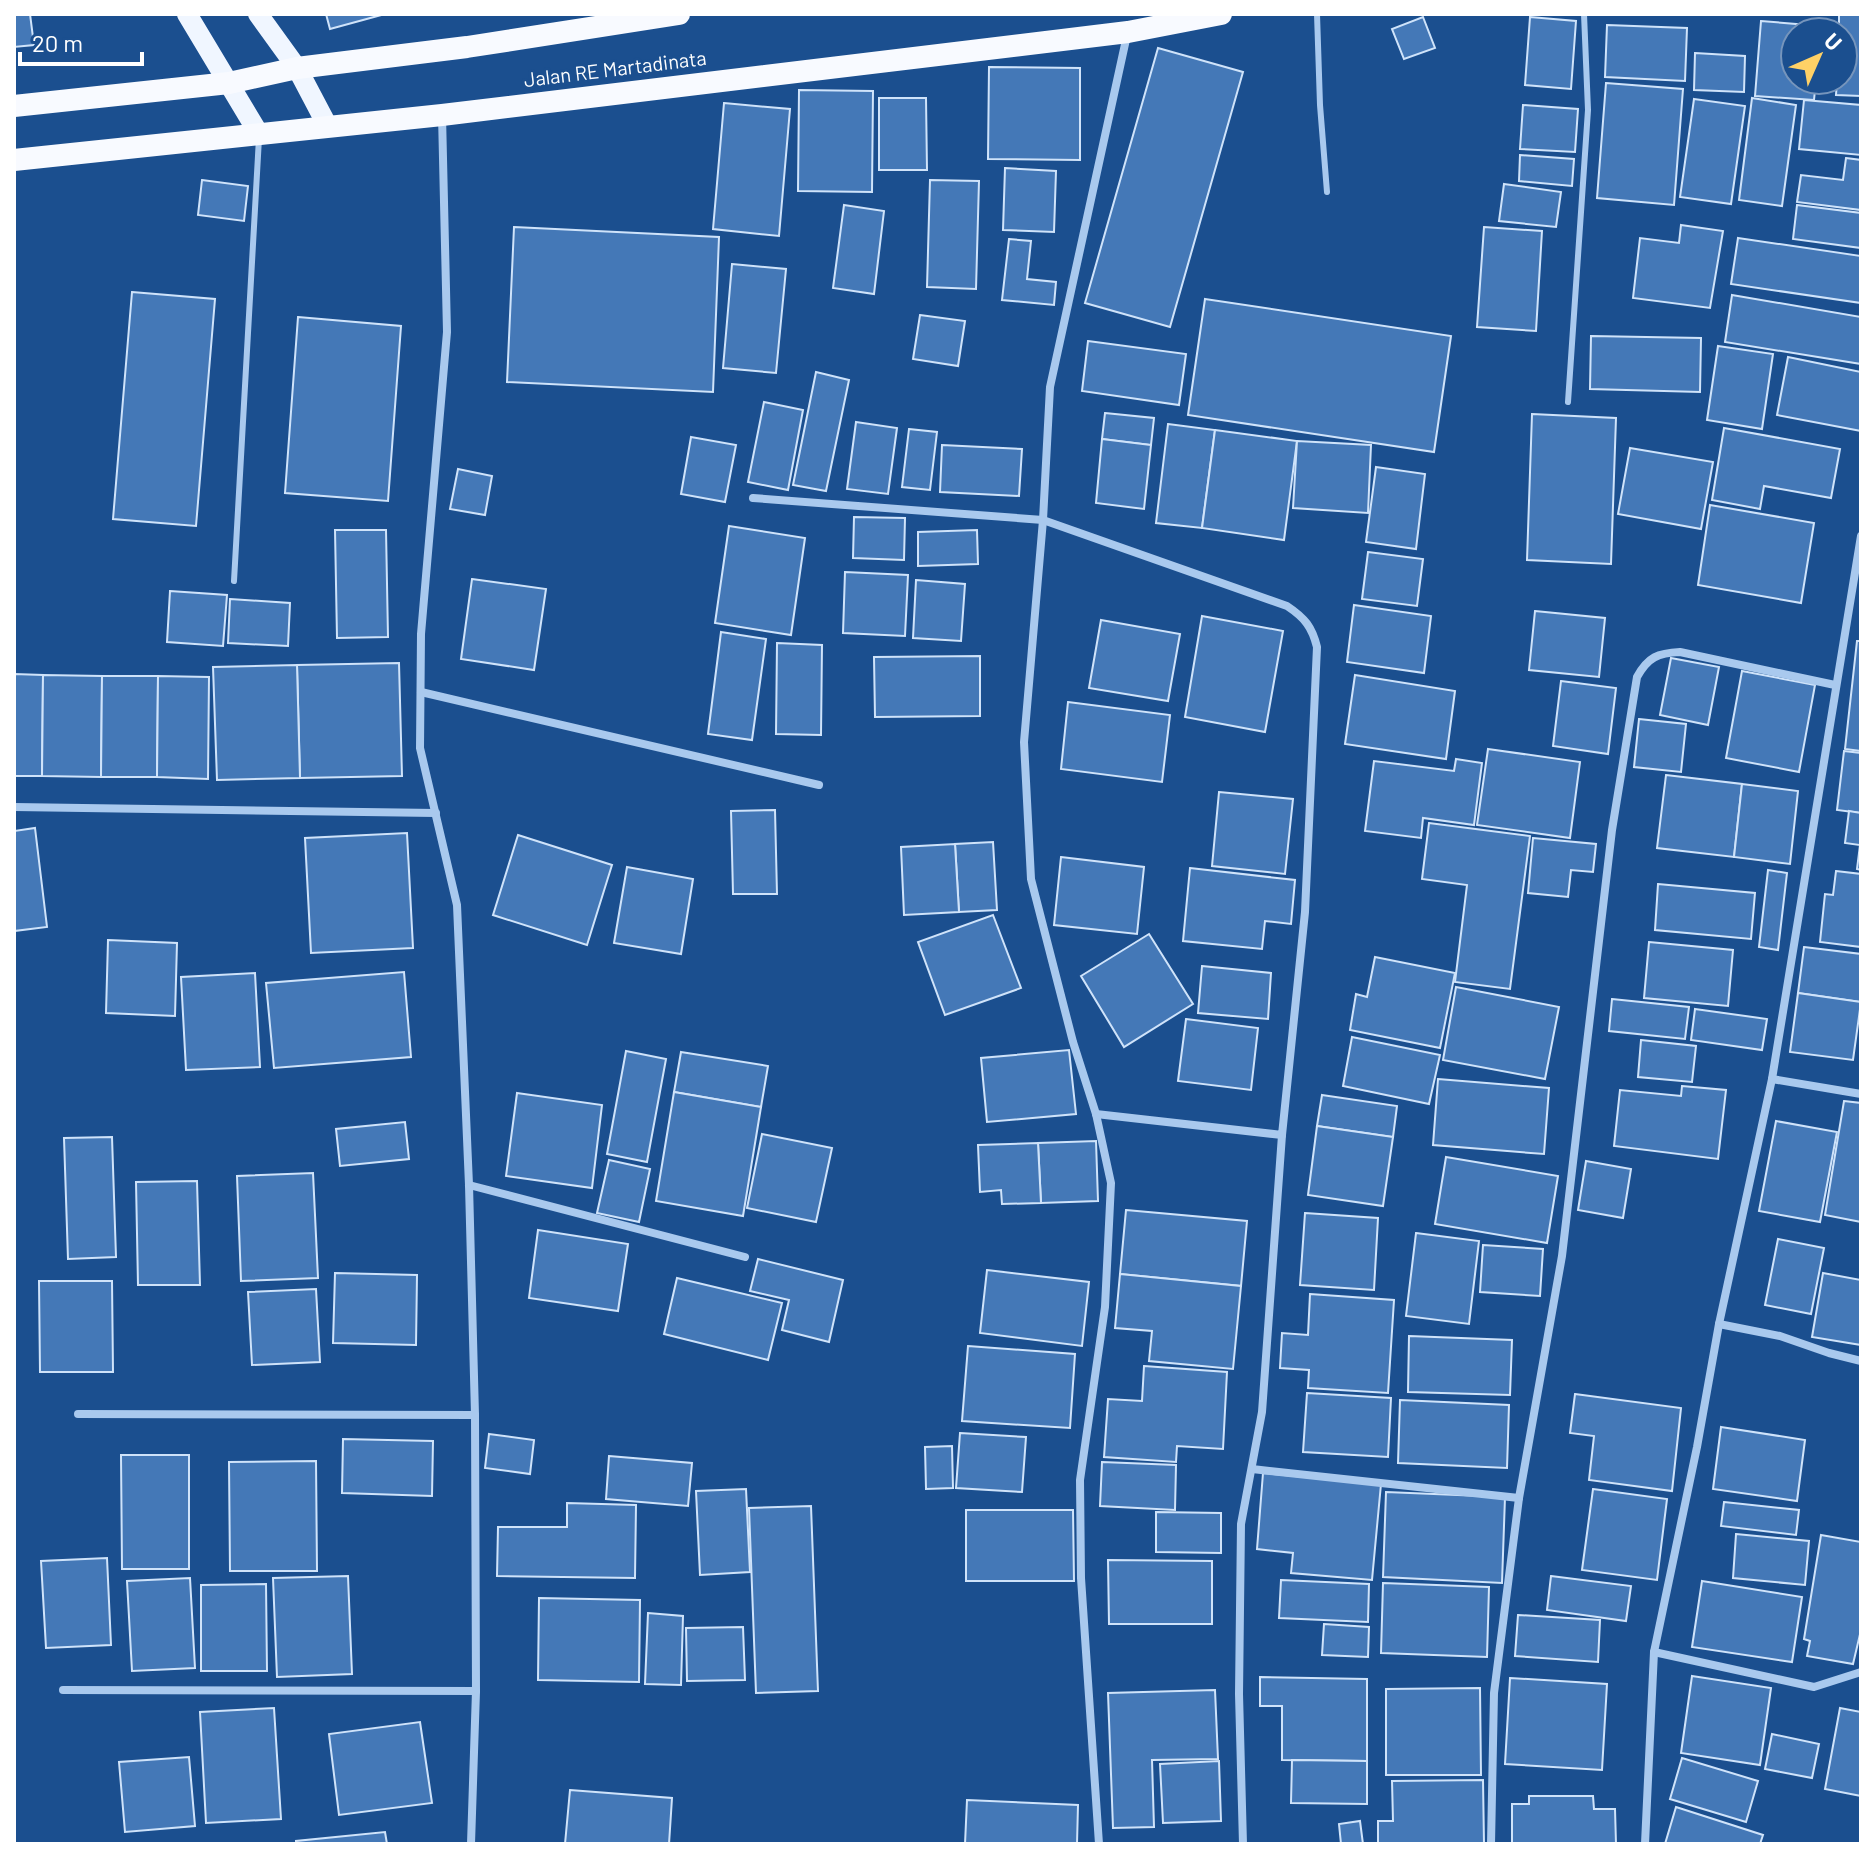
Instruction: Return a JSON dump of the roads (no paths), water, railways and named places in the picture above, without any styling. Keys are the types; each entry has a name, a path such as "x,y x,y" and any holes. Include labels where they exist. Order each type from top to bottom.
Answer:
{"highway":[{"path":"14,106 229,83 297,68 467,47 637,16 679,14"},
{"name":"Jalan RE Martadinata","path":"14,160 442,115 1128,32 1221,14"}],"main road":[{"path":"187,14 259,134"},
{"path":"258,14 297,68 327,125"}],"street":[{"path":"1099,1844 1081,1578 1080,1480 1105,1307 1111,1183 1096,1114 1073,1042 1031,879 1024,742 1054,356 1094,192 1128,32"},
{"path":"442,115 447,332 421,634 420,748 457,905 475,1415 476,1691 471,1844"},
{"path":"753,498 1043,520 1287,606 1303,616 1313,629 1317,647 1305,912 1282,1135 1262,1412 1241,1524 1239,1694 1243,1844"},
{"path":"1645,1844 1654,1652 1719,1324 1772,1079 1861,536"},
{"path":"1491,1844 1494,1693 1519,1498 1562,1256 1612,830 1637,677 1645,663 1659,653 1680,652 1835,685"},
{"path":"421,692 819,785"},
{"path":"14,807 436,813"},
{"path":"1772,1079 1861,1094"},
{"path":"1096,1114 1282,1135"},
{"path":"469,1185 745,1257"},
{"path":"1719,1324 1780,1336 1861,1361"},
{"path":"78,1414 475,1415"},
{"path":"1252,1469 1519,1498"},
{"path":"1654,1652 1814,1687 1861,1672"},
{"path":"63,1690 476,1691"}],"lane":[{"path":"1317,14 1327,192"},
{"path":"1568,402 1588,110 1584,14"},
{"path":"234,581 259,134"}]}
